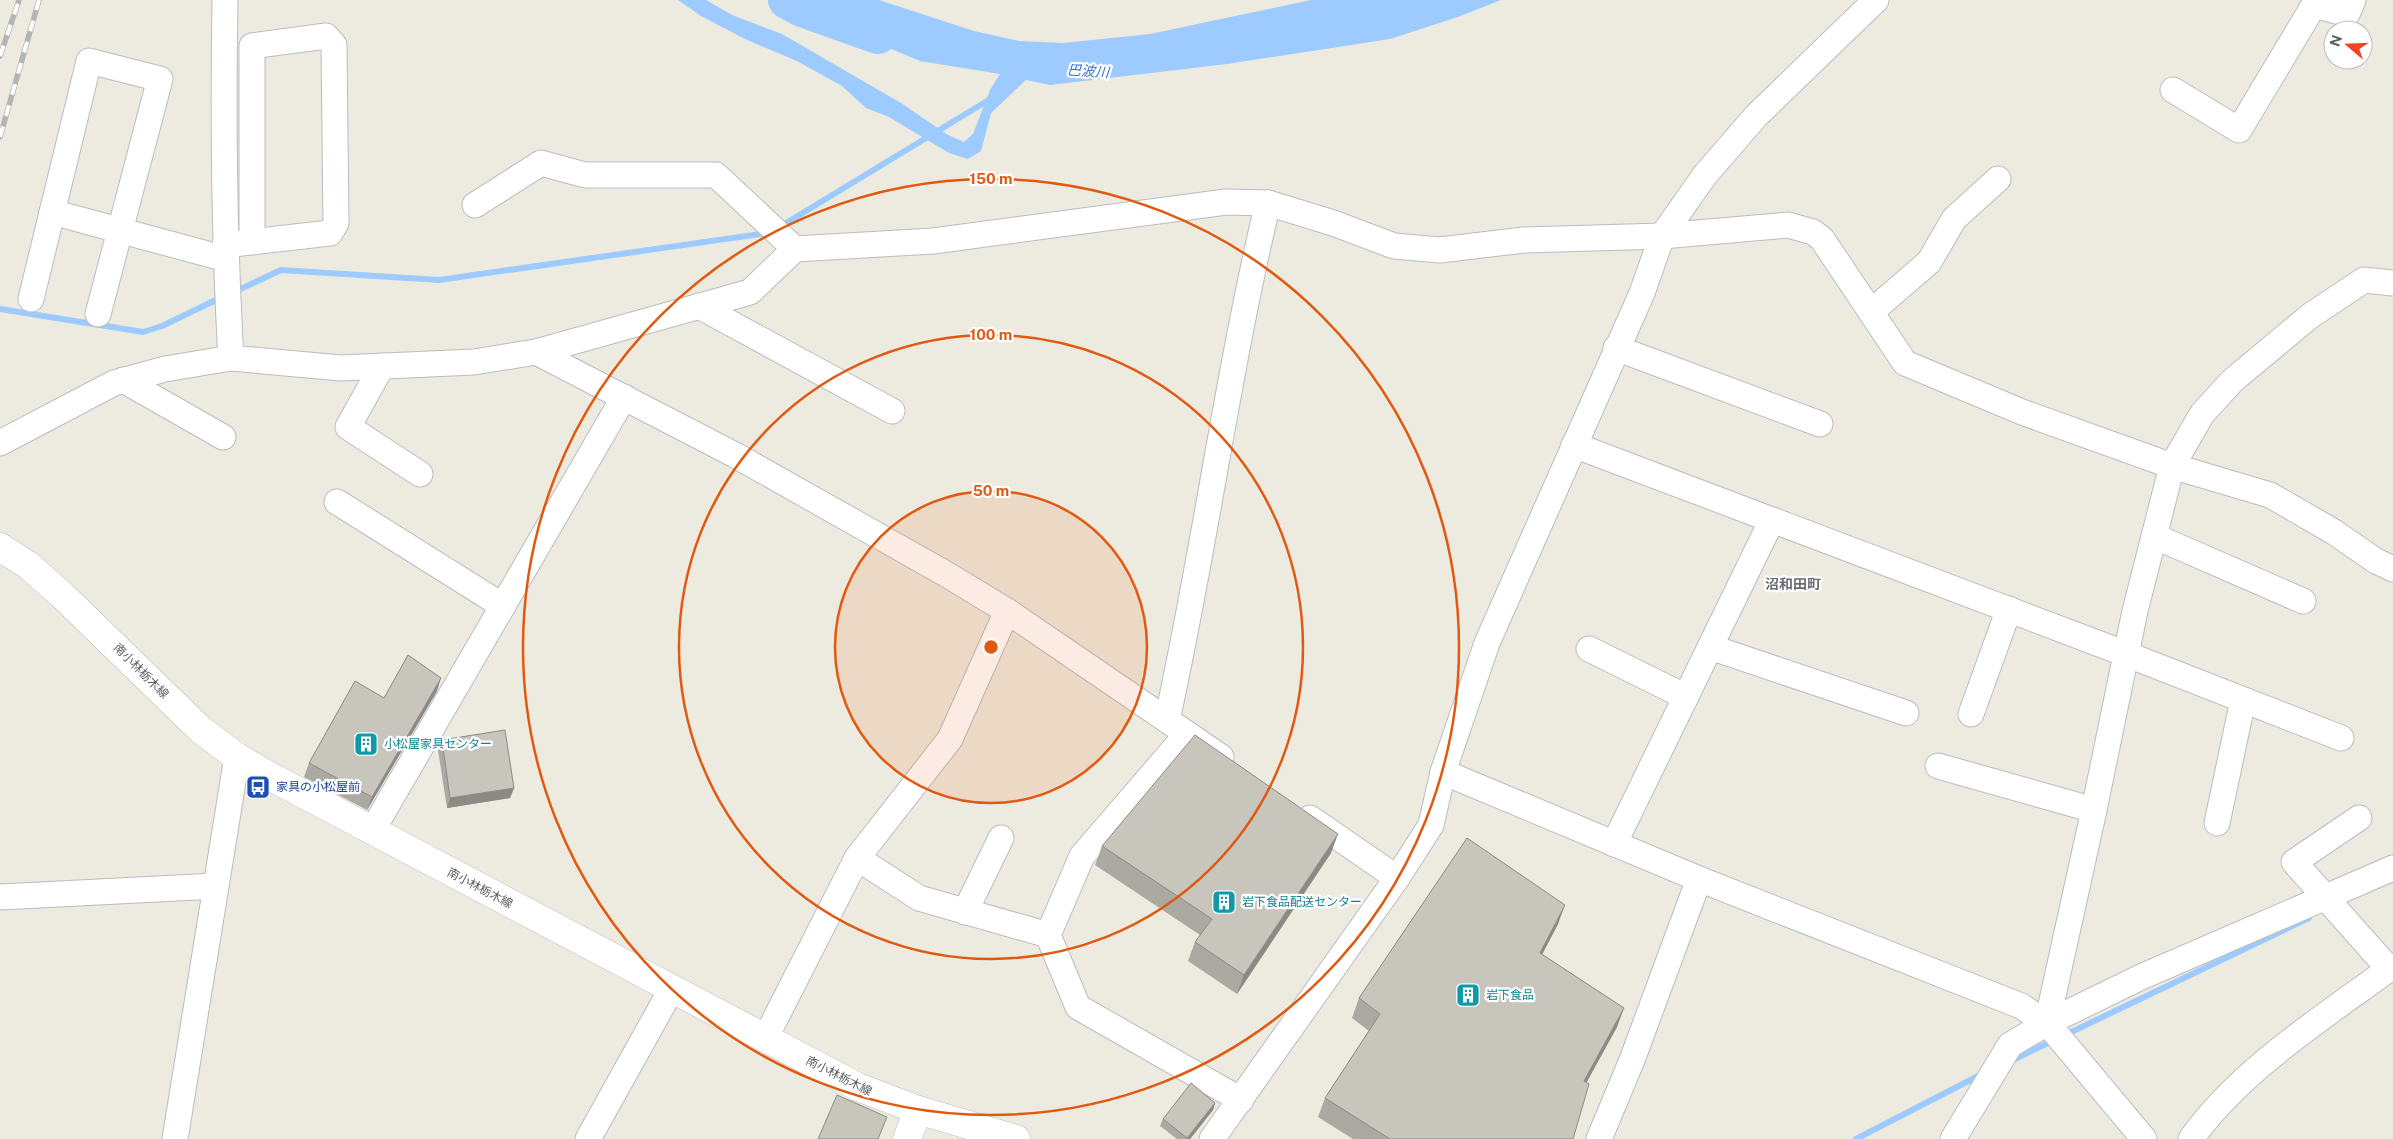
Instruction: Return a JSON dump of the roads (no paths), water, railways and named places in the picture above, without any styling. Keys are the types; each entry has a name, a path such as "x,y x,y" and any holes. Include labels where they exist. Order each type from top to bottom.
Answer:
{"main road":[{"name":"南小林栃木線","path":"0,547 28,565 63,596 202,730 237,757 671,990 866,1090 918,1110 1016,1139"},
{"path":"906,1139 918,1110"}],"street":[{"path":"225,0 223,118 225,252 231,358"},
{"path":"1212,1139 1398,878 1431,825 1443,772 1487,643 1616,348 1642,293 1662,236 1705,175 1756,116 1876,0"},
{"path":"2173,90 2239,130 2314,5 2347,14 2353,0"},
{"path":"52,212 120,231 225,252 252,242 330,233 336,223 334,45 326,36 252,46 252,242"},
{"path":"31,299 89,60 160,78 98,314"},
{"path":"475,205 541,163 585,176 716,175 796,249"},
{"path":"1871,312 1929,262 1954,219 1998,179"},
{"path":"0,443 123,380 165,369 231,358 341,368 474,362 536,352 750,292 796,249 933,240 1226,202 1268,203 1334,223 1394,246 1440,250 1524,240 1662,236 1788,225 1812,232 1822,239 1905,363 2022,412 2172,466 2270,495 2393,569"},
{"path":"1167,720 1182,652 1251,274 1268,203"},
{"path":"2047,1023 2126,654 2172,466 2202,414 2232,381 2310,316 2364,280 2393,283"},
{"path":"699,306 892,411"},
{"path":"1616,348 1820,424"},
{"path":"536,352 735,455 946,574 1007,611 1244,772"},
{"path":"382,366 348,427 420,474"},
{"path":"123,380 223,437"},
{"path":"372,831 624,397"},
{"path":"1574,444 2341,738"},
{"path":"338,502 503,606"},
{"path":"1614,844 1772,520"},
{"path":"2154,536 2303,601"},
{"path":"1971,714 2009,610"},
{"path":"765,1039 857,858 950,739 1007,611"},
{"path":"1710,648 1906,713"},
{"path":"1589,649 1686,697"},
{"path":"2217,823 2244,700"},
{"path":"1187,734 1082,856 1048,935 1078,1006 1241,1100"},
{"path":"175,1139 237,757"},
{"path":"1938,766 2094,810"},
{"path":"1443,772 1699,879 2021,1006 2047,1023 2144,1139"},
{"path":"1292,806 1398,878"},
{"path":"2191,1139 2207,1116 2280,1048 2391,967 2294,862 2359,818"},
{"path":"965,912 1001,838"},
{"path":"857,858 919,898 1048,935"},
{"path":"1953,1139 2010,1045 2047,1023 2141,977 2393,868"},
{"path":"1599,1139 1632,1060 1699,879"},
{"path":"0,897 216,886"},
{"path":"588,1139 671,990"}],"water":[{"path":"678,0 706,0 732,15 782,34 901,103 948,135 964,142 973,134 990,90 1000,74 920,61 858,35 801,0 879,0 974,31 1019,41 1063,43 1150,34 1311,0 1501,0 1458,17 1390,39 1227,64 1050,85 1026,80 991,113 981,151 968,159 949,153 889,117 866,108 842,86 797,61 747,40 701,16"}],"waterway":[{"name":"巴波川","path":"787,0 802,8 878,35"},
{"path":"778,228 992,98"},
{"path":"234,292 281,270 439,280 767,233"},
{"path":"0,309 143,332 162,326 222,297"},
{"path":"2063,1036 2309,918"},
{"path":"2009,1062 2054,1040"},
{"path":"1856,1139 1982,1074"}],"railway":[{"path":"0,56 19,0"},
{"path":"0,137 39,0"}],"place":[{"name":"小松屋家具センター","path":"366,744"},
{"name":"家具の小松屋前","path":"258,787"},
{"name":"岩下食品配送センター","path":"1224,902"},
{"name":"岩下食品","path":"1468,995"}],"district":[{"name":"沼和田町","path":"1793,584"}]}
